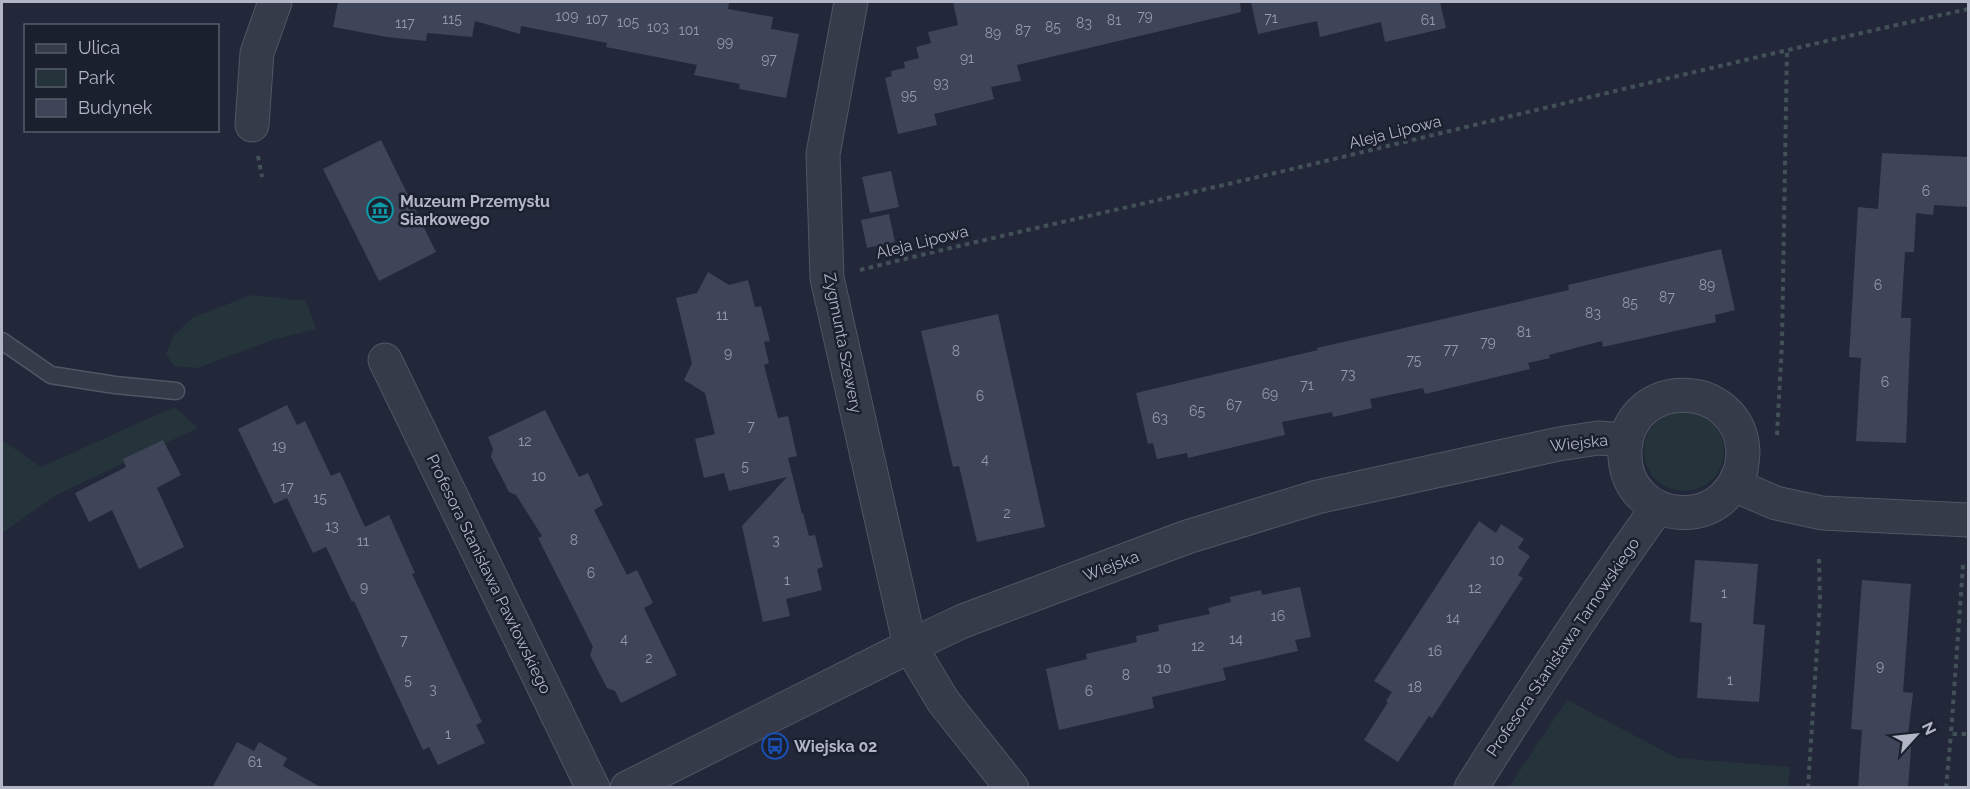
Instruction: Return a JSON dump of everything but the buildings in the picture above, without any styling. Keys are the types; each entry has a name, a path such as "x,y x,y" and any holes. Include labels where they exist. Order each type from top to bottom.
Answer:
{"street":[{"path":"252,125 257,53 275,2"},
{"name":"Zygmunta Szewery","path":"851,2 823,154 827,278 910,646 943,700 1012,788"},
{"name":"Profesora Stanisława Pawłowskiego","path":"385,360 593,788"},
{"path":"1683,394 1703,397 1721,407 1732,420 1740,435 1743,452 1737,477 1722,498 1708,508 1691,513 1674,512 1658,507 1641,495 1630,479 1624,460 1626,440 1633,422 1646,407 1664,397 1683,394"},
{"name":"Wiejska","path":"627,788 963,621 1187,537 1317,497 1559,444 1598,438 1626,440"},
{"path":"1737,477 1776,503 1822,513 1968,520"},
{"name":"Profesora Stanisława Tarnowskiego","path":"1471,788 1551,662 1628,547 1658,507"}],"lane":[{"path":"2,341 51,375 176,391"}],"path":[{"name":"Aleja Lipowa","path":"827,278 986,238 1330,160 1968,9"},
{"path":"1777,435 1782,343 1787,50"},
{"path":"1808,788 1820,601 1819,559"},
{"path":"1946,788 1963,564"},
{"path":"1951,734 1968,734"}],"green space":[{"path":"251,295 306,301 316,329 272,340 198,368 174,366 166,354 174,335 192,318"},
{"path":"174,407 198,428 56,495 2,533 2,440 41,467"},
{"path":"1684,411 1699,414 1712,423 1721,436 1724,451 1721,466 1712,479 1699,488 1684,491 1669,488 1656,479 1647,466 1644,451 1647,436 1656,423 1669,414"},
{"path":"1567,700 1677,758 1790,767 1788,787 1509,787"}],"place":[{"name":"Muzeum Przemysłu Siarkowego","path":"380,210"},
{"name":"Wiejska 02","path":"775,746"}]}
